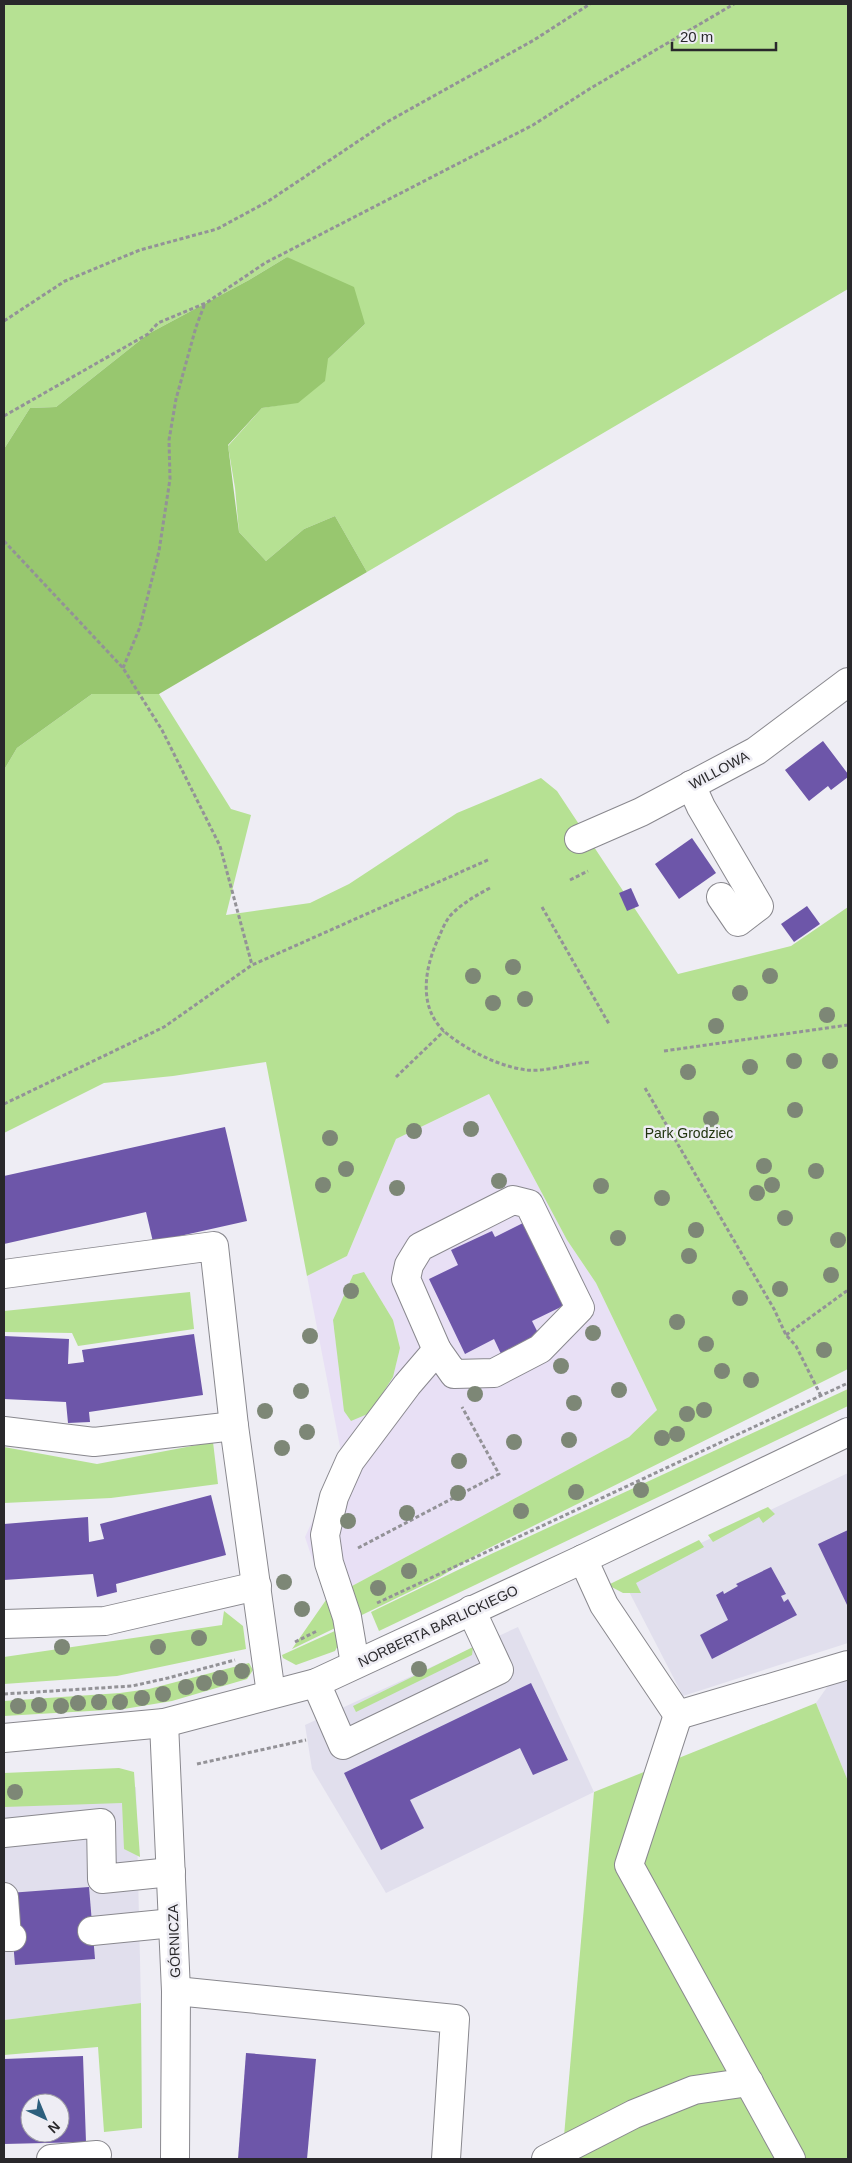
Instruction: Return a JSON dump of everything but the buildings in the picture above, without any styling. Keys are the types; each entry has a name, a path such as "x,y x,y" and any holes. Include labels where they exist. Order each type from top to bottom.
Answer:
{"street":[{"name":"WILLOWA","path":"579,839 641,812 756,751 848,682"},
{"path":"691,785 759,906 738,922 721,897"},
{"path":"512,1200 529,1204 580,1308 540,1349 494,1373 454,1374 437,1350 406,1279 412,1259 420,1248 512,1200"},
{"path":"4,1274 214,1246 234,1426 271,1694"},
{"path":"356,1664 347,1616 329,1563 325,1535 334,1497 350,1461 407,1385 437,1350"},
{"path":"4,1431 94,1442 234,1426"},
{"name":"NORBERTA BARLICKIEGO","path":"4,1738 164,1723 316,1683 583,1559 848,1432"},
{"path":"583,1559 604,1605 678,1716"},
{"path":"4,1624 105,1621 256,1586"},
{"path":"316,1683 344,1745 499,1670 471,1610"},
{"path":"678,1716 848,1665"},
{"path":"678,1716 629,1865 791,2159"},
{"name":"GÓRNICZA","path":"164,1723 176,1991 175,2159"},
{"path":"4,1833 101,1823 102,1879 171,1872"},
{"path":"4,1897 7,1937 12,1937"},
{"path":"92,1930 173,1922"},
{"path":"176,1991 455,2019 446,2159"},
{"path":"546,2159 634,2114 694,2090 748,2082"},
{"path":"51,2159 98,2155"}],"path":[{"path":"4,321 65,281 140,250 217,229 267,202 386,122 534,40 590,4"},
{"path":"4,416 148,334 158,324 206,303 265,263 533,125 591,88 734,4"},
{"path":"122,668 140,627 159,551 170,479 169,440 176,399 196,327 206,303"},
{"path":"4,542 122,668 162,730 220,846 252,965"},
{"path":"4,1104 164,1027 252,965 490,859"},
{"path":"490,888 461,905 448,918 434,948 425,980 426,998 436,1020 444,1032 486,1058 527,1070 591,1062"},
{"path":"542,907 609,1024"},
{"path":"664,1051 848,1025"},
{"path":"396,1076 444,1032"},
{"path":"645,1088 774,1310 786,1335 796,1346 821,1396"},
{"path":"786,1335 848,1290"},
{"path":"329,1563 499,1474 452,1388 454,1374"},
{"path":"4,1694 116,1688 148,1683 280,1649 848,1383"},
{"path":"194,1765 337,1732"}],"shaded area":[{"path":"489,1094 567,1240 596,1283 657,1410 629,1437 326,1600 305,1537 342,1457 307,1276 347,1256 396,1139"},
{"path":"848,1473 848,1643 683,1696 623,1580"},
{"path":"518,1627 594,1792 386,1893 312,1769 305,1725"},
{"path":"848,1657 848,1781 816,1703"},
{"path":"4,1779 136,1787 141,2003 4,2020"}],"green space":[{"path":"4,4 848,4 848,289 367,572 335,516 304,529 266,561 239,532 235,488 228,446 262,408 298,402 328,359 365,324 287,257 249,280 148,334 56,407 30,408 4,449"},
{"path":"287,257 354,287 365,324 328,359 325,381 298,403 262,408 228,445 239,532 266,561 304,529 335,516 367,572 159,694 92,694 17,748 4,770 4,449 30,408 56,407 148,334 249,280"},
{"name":"Park Grodziec","path":"92,694 159,694 231,809 251,815 226,915 310,903 349,884 457,813 541,778 557,791 678,974 791,946 848,907 848,1369 483,1551 440,1577 292,1649 326,1600 629,1437 657,1410 596,1283 567,1240 489,1094 396,1139 347,1256 307,1276 266,1062 173,1076 104,1083 4,1133 4,770 17,748"},
{"path":"364,1272 393,1320 400,1348 393,1377 370,1413 351,1421 344,1411 333,1320 353,1275"},
{"path":"190,1292 194,1329 78,1346 72,1333 4,1332 4,1311"},
{"path":"848,1389 848,1406 379,1631 371,1612 489,1555"},
{"path":"213,1442 218,1484 111,1498 4,1503 4,1447 97,1464"},
{"path":"768,1507 775,1514 763,1523 759,1517 713,1542 708,1535"},
{"path":"699,1540 704,1547 636,1583 641,1593 623,1593 608,1585"},
{"path":"224,1611 243,1626 246,1649 117,1676 4,1684 4,1657 222,1625"},
{"path":"337,1630 341,1640 335,1651 296,1665 283,1658 282,1655"},
{"path":"473,1647 472,1655 356,1712 353,1706"},
{"path":"249,1663 253,1670 247,1679 172,1701 124,1709 4,1716 4,1701 120,1693 149,1689"},
{"path":"816,1703 848,1781 848,2159 562,2159 594,1792"},
{"path":"119,1768 134,1772 140,1857 124,1849 122,1803 4,1807 4,1773"},
{"path":"141,2003 142,2128 104,2132 98,2047 4,2055 4,2020"}]}
